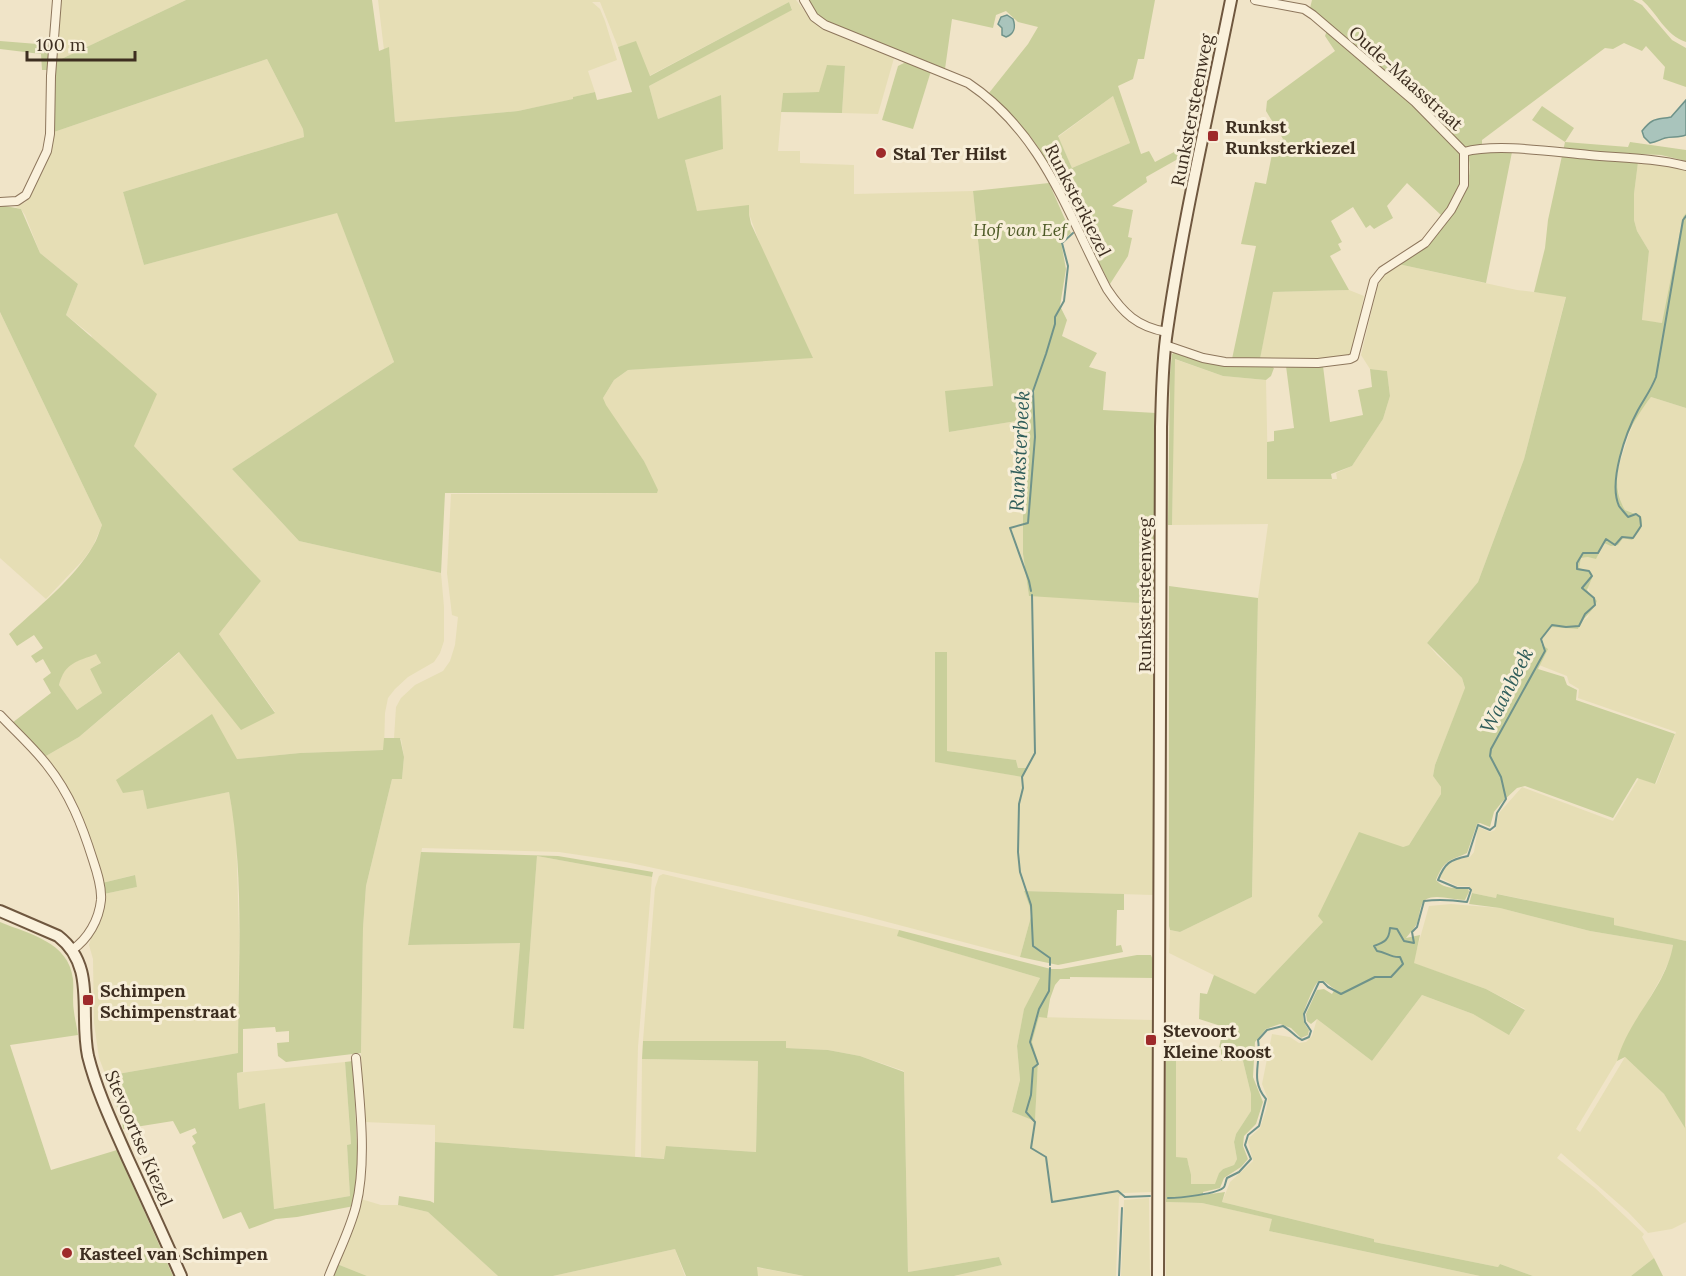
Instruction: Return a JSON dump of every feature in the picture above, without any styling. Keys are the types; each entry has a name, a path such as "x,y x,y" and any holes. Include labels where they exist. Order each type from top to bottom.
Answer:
{"street":[{"path":"0,202 17,201 26,195 47,151 50,134 51,76 57,0"},
{"name":"Runksterkiezel","path":"804,0 814,17 825,25 968,83 986,95 1007,114 1034,146 1116,303 1141,324 1151,329 1167,332"},
{"name":"Runkstersteenweg","path":"1158,1276 1161,438 1165,345 1231,0"},
{"name":"Oude-Maasstraat","path":"1255,0 1304,9 1314,15 1414,102 1464,152 1478,148 1560,152 1629,157 1686,166"},
{"path":"1165,345 1203,358 1225,362 1318,363 1350,360 1354,357 1374,281 1382,271 1425,243 1450,210 1464,185 1464,152"},
{"path":"0,716 48,766 76,809 96,871 101,900 89,935 83,943 72,950 58,936 0,911"},
{"name":"Stevoortse Kiezel","path":"72,950 82,969 85,1038 93,1074 108,1114 182,1276"},
{"path":"329,1276 356,1206 360,1179 361,1147 356,1058"}],"shaded area":[{"path":"61,0 186,0 55,62"},
{"path":"378,0 796,0 809,17 822,27 894,58 878,114 842,113 845,66 819,92 783,93 778,151 800,151 800,163 854,165 854,194 973,191 993,386 949,432 1023,420 1023,554 1029,595 1155,604 1153,895 1024,891 1032,913 1020,957 861,915 626,862 559,852 422,848 408,945 520,943 514,1028 524,1028 537,856 652,877 638,1047 635,1157 435,1142 435,1125 364,1122 361,1053 366,886 392,779 402,779 404,757 401,739 394,738 396,707 401,698 415,685 443,671 450,661 455,645 458,617 452,615 447,573 451,494 656,493 644,461 605,405 603,398 614,380 628,370 812,357 761,247 749,214 697,212 685,160 721,95 658,119 649,86 792,9 789,2 649,76 636,42 618,47 600,2 592,2 600,9 617,60 588,71 595,92 518,111 395,122 389,48 384,50","holes":["935,652 947,652 947,751 1016,760 1018,768 1026,768 1022,777 935,761"]},
{"path":"267,59 303,129 304,137 123,192 144,265 337,212 394,362 232,469 299,541 441,573 444,641 434,662 408,677 388,698 385,713 384,750 300,753 237,759 143,790 147,808 229,792 236,832 239,933 238,1053 106,1076 99,1058 94,1023 93,959 89,945 104,894 137,887 134,875 102,883 87,830 76,802 46,756 79,737 180,652 241,729 275,712 219,634 261,581 134,446 91,335 66,315 78,284 40,253 25,215 21,209 15,207 26,202 43,171 51,151 54,132"},
{"path":"1113,96 1130,143 1072,168 1058,137"},
{"path":"1638,161 1686,170 1686,213 1683,217 1663,323 1642,321 1649,251 1637,231 1634,220"},
{"path":"1398,264 1517,290 1566,296 1524,459 1478,582 1427,643 1462,678 1465,689 1435,765 1433,776 1441,787 1441,794 1409,845 1403,847 1323,922 1254,995 1169,953 1170,930 1180,932 1252,897 1258,598 1268,524 1172,525 1174,359 1223,376 1266,380 1268,478 1337,479 1336,473 1352,466 1383,419 1390,396 1387,371 1370,369 1361,355 1377,288 1382,277"},
{"path":"1349,290 1364,296 1352,355 1327,358 1260,359 1272,292"},
{"path":"0,312 102,525 93,546 84,559 46,599 0,558"},
{"path":"1651,397 1686,408 1686,941 1613,925 1613,918 1498,894 1496,898 1472,893 1469,886 1457,886 1440,878 1445,865 1470,857 1474,852 1478,827 1490,832 1495,830 1499,813 1522,787 1613,821 1639,778 1656,784 1676,732 1578,698 1579,689 1569,683 1567,676 1539,665 1547,649 1541,644 1543,637 1552,627 1578,629 1580,623 1588,617 1593,599 1579,568 1581,558 1588,557 1604,543 1611,545 1635,513 1625,510 1621,503 1616,480 1629,434 1638,414"},
{"path":"96,653 101,663 90,669 102,693 77,710 59,685 61,677 68,665"},
{"path":"663,874 899,930 898,936 1040,978 1024,1010 1017,1046 1020,1080 1012,1112 1035,1120 1038,1061 1032,1042 1039,1017 1153,1020 1151,1192 1123,1193 1119,1197 1116,1276 954,1276 1002,1265 999,1257 908,1272 904,1071 860,1056 828,1050 785,1048 786,1042 643,1041 655,888 659,876"},
{"path":"1451,904 1500,908 1590,931 1673,945 1671,957 1661,978 1627,1038 1617,1061 1576,1129 1580,1132 1625,1057 1664,1094 1686,1127 1686,1222 1672,1229 1648,1233 1628,1212 1561,1153 1557,1158 1595,1188 1644,1234 1642,1237 1654,1258 1631,1276 1533,1276 1500,1264 1498,1267 1374,1242 1374,1239 1222,1202 1230,1182 1253,1161 1248,1142 1260,1128 1266,1110 1268,1099 1262,1084 1272,1034 1290,1037 1299,1043 1306,1042 1312,1036 1317,1019 1372,1061 1422,995 1473,1014 1510,1034 1525,1009 1486,989 1413,963 1429,906"},
{"path":"642,1059 758,1061 756,1152 667,1146 665,1159 641,1157"},
{"path":"1176,1061 1243,1061 1251,1094 1251,1111 1236,1134 1234,1142 1237,1159 1234,1165 1219,1173 1216,1184 1190,1184 1189,1164 1176,1157"},
{"path":"345,1062 351,1144 347,1145 350,1196 273,1209 265,1104 239,1109 237,1073"},
{"path":"1149,1198 1150,1276 1121,1276 1124,1200"},
{"path":"361,1199 381,1205 398,1205 428,1212 498,1276 367,1276 337,1264"},
{"path":"1166,1202 1202,1203 1273,1219 1269,1231 1480,1276 1166,1276"},
{"path":"675,1249 685,1276 553,1276 634,1258"},
{"path":"756,1267 760,1268 804,1276 758,1276"}],"green space":[{"path":"186,0 372,0 379,51 389,47 395,122 518,111 595,92 597,100 632,92 618,47 636,41 650,76 789,2 792,10 649,86 658,119 721,95 723,149 685,160 697,211 749,205 751,224 813,358 628,370 614,380 603,398 644,461 658,490 657,493 445,493 441,573 299,541 232,469 394,362 337,213 144,265 123,192 304,137 303,129 267,59 54,132 55,62"},
{"path":"807,0 1155,0 1144,59 1138,59 1133,79 1118,86 1141,154 1149,151 1155,162 1195,141 1192,151 1146,177 1147,182 1112,206 1133,210 1128,237 1132,238 1128,256 1110,284 1040,150 1030,136 989,93 1028,44 1038,27 1018,22 1006,11 996,15 993,28 952,19 945,69 824,21 811,8","holes":["1113,96 1130,143 1072,168 1058,136"]},
{"path":"1312,0 1633,0 1642,5 1672,40 1686,48 1686,87 1663,79 1665,67 1646,46 1642,51 1624,43 1613,49 1605,48 1482,140 1482,145 1495,151 1512,152 1486,283 1398,264 1439,228 1461,199 1468,183 1470,165 1466,147 1462,151 1459,185 1453,200 1442,216 1407,183 1387,206 1393,218 1374,229 1370,225 1366,228 1353,207 1331,221 1342,242 1338,244 1341,250 1330,256 1349,290 1273,292 1260,359 1232,359 1256,246 1241,244 1255,182 1266,184 1274,144 1283,139 1266,111 1267,101 1335,51 1325,36 1329,24 1310,8"},
{"path":"1642,0 1686,0 1686,42 1667,29"},
{"path":"0,41 50,45 49,70 42,70 41,54 0,49"},
{"path":"908,61 931,71 913,129 882,120 898,66"},
{"path":"827,65 845,66 842,113 781,112 783,93 819,92"},
{"path":"1542,106 1574,128 1565,142 1532,120"},
{"path":"1565,142 1628,147 1630,142 1686,150 1686,161 1661,155 1639,154 1634,194 1634,220 1637,231 1649,251 1642,320 1662,323 1683,217 1686,213 1686,408 1651,397 1634,422 1622,451 1617,482 1619,496 1625,510 1641,516 1640,529 1632,540 1623,538 1618,545 1611,546 1604,543 1596,559 1581,558 1579,568 1591,572 1592,578 1587,590 1597,601 1578,629 1551,627 1543,637 1541,644 1548,649 1538,669 1564,677 1567,685 1577,690 1576,700 1675,734 1655,784 1637,778 1613,818 1525,786 1517,788 1494,812 1490,827 1477,824 1467,853 1448,862 1439,873 1436,880 1439,883 1447,887 1468,888 1469,892 1465,900 1437,897 1424,902 1416,925 1406,938 1420,935 1414,963 1486,989 1525,1010 1509,1035 1473,1014 1422,995 1372,1061 1317,1019 1311,1024 1307,1021 1306,1014 1317,990 1324,989 1332,994 1335,989 1319,981 1312,991 1304,1013 1304,1022 1309,1030 1308,1035 1301,1038 1291,1028 1280,1024 1266,1029 1255,1042 1253,1077 1263,1102 1256,1124 1244,1136 1243,1146 1248,1159 1241,1167 1224,1178 1220,1188 1203,1192 1203,1195 1225,1192 1222,1202 1374,1239 1374,1242 1498,1267 1500,1264 1533,1276 1480,1276 1269,1231 1272,1219 1202,1203 1166,1202 1166,1061 1176,1061 1176,1157 1187,1158 1191,1184 1215,1184 1219,1173 1234,1165 1237,1159 1234,1142 1236,1134 1251,1111 1251,1094 1243,1061 1221,1061 1221,1048 1219,1047 1224,1027 1199,1019 1200,993 1207,994 1214,975 1255,994 1323,922 1318,916 1359,832 1403,847 1409,845 1441,794 1441,787 1433,776 1435,765 1465,688 1462,678 1427,643 1478,582 1524,459 1566,297 1534,292 1545,248 1548,220"},
{"name":"Hof van Eef","path":"1049,183 1071,233 1061,242 1066,269 1060,306 1067,320 1062,336 1097,353 1089,367 1106,372 1103,410 1156,413 1155,604 1029,596 1023,554 1023,420 949,432 945,391 993,386 973,191"},
{"path":"0,205 21,209 40,253 78,284 66,315 157,394 134,446 261,581 219,634 275,713 241,730 179,652 79,737 46,756 12,723 51,693 43,679 51,673 43,659 36,663 31,656 43,648 34,635 17,646 9,634 76,570 94,544 102,525 0,312","holes":["96,654 101,663 90,669 102,693 77,710 59,685 62,677 68,667"]},
{"path":"1177,351 1269,365 1274,368 1271,376 1266,380 1223,376 1175,359 1172,525 1168,525 1170,374 1172,354"},
{"path":"1286,366 1323,366 1330,422 1363,415 1358,390 1372,387 1370,369 1387,371 1390,396 1383,419 1352,466 1331,474 1332,479 1267,479 1267,442 1274,441 1274,431 1294,428"},
{"path":"1169,586 1258,598 1252,897 1180,932 1170,930 1169,926"},
{"path":"935,652 947,652 947,751 1016,760 1018,768 1027,768 1022,777 935,762"},
{"path":"212,714 237,759 300,753 383,750 384,738 400,738 404,757 402,779 392,779 366,886 361,1053 286,1062 278,1056 277,1043 289,1042 289,1031 276,1032 275,1027 243,1029 243,1072 237,1073 239,1109 265,1103 274,1209 350,1196 347,1145 351,1144 345,1062 353,1061 358,1169 354,1206 276,1219 249,1229 241,1212 223,1219 192,1146 196,1143 192,1136 197,1133 195,1128 180,1134 173,1121 123,1129 106,1076 238,1053 239,889 229,792 147,809 143,790 123,793 116,780"},
{"path":"421,852 558,856 653,872 652,877 537,856 524,1029 513,1028 520,943 408,945"},
{"path":"135,875 137,887 104,894 102,883"},
{"path":"1024,891 1124,894 1124,910 1117,910 1116,946 1121,945 1123,952 1058,965 1020,957 1032,913"},
{"path":"1472,893 1496,898 1497,894 1614,918 1614,925 1686,941 1685,1128 1664,1094 1625,1057 1617,1061 1629,1031 1663,975 1673,945 1590,931 1500,908 1469,904"},
{"path":"0,922 46,941 56,948 70,966 73,979 73,1008 78,1035 10,1045 51,1170 117,1150 173,1276 0,1276"},
{"path":"899,930 1051,969 1137,955 1151,955 1154,963 1154,978 1070,977 1070,979 1060,979 1055,985 1047,1018 1039,1017 1032,1042 1038,1061 1035,1121 1012,1112 1020,1080 1017,1046 1024,1009 1040,978 897,936"},
{"path":"643,1041 786,1041 786,1048 828,1050 860,1056 904,1072 908,1272 999,1257 1002,1265 954,1276 804,1276 757,1267 758,1276 686,1276 675,1249 553,1276 498,1276 428,1212 398,1205 399,1196 434,1203 435,1142 664,1159 666,1146 756,1152 758,1061 642,1059"},
{"path":"1654,1258 1663,1276 1631,1276"},
{"path":"337,1264 367,1276 332,1276"}],"water":[{"path":"1007,15 1013,19 1014,27 1013,32 1006,37 1002,35 1002,28 998,24 1001,17"},
{"path":"1686,100 1686,135 1650,143 1642,131 1652,121 1671,117"}],"waterway":[{"name":"Waanbeek","path":"1168,1198 1215,1192 1224,1186 1227,1178 1239,1172 1251,1159 1245,1145 1248,1135 1259,1126 1266,1099 1261,1092 1257,1077 1258,1040 1267,1030 1283,1026 1302,1040 1309,1037 1311,1031 1305,1022 1304,1014 1319,982 1323,982 1341,994 1375,977 1391,977 1403,964 1400,957 1377,951 1374,946 1386,940 1390,928 1397,929 1404,941 1414,943 1412,932 1417,927 1424,901 1467,902 1471,890 1469,888 1457,888 1438,880 1448,863 1468,856 1478,825 1490,830 1495,826 1497,813 1506,799 1501,777 1490,756 1491,749 1545,651 1541,639 1552,625 1579,626 1585,614 1595,605 1594,598 1582,588 1592,576 1589,571 1577,569 1577,563 1583,553 1598,553 1606,539 1615,545 1622,537 1633,538 1641,526 1640,517 1636,514 1628,517 1619,506 1616,496 1617,471 1628,431 1656,377 1683,220 1686,216"},
{"name":"Runksterbeek","path":"1031,591 1010,528 1028,523 1035,437 1033,391 1055,324 1055,317 1064,301 1068,266 1062,243 1073,233"},
{"name":"Runksterbeek","path":"1032,595 1035,753 1022,777 1018,852 1020,872 1031,905 1033,946 1050,958 1050,965"},
{"name":"Runksterbeek","path":"1050,968 1049,991 1039,1009 1030,1042 1038,1064 1033,1068 1031,1095 1026,1112 1035,1122 1031,1148 1046,1157 1052,1202 1118,1191 1125,1197"},
{"name":"Waanbeek","path":"1125,1197 1150,1196"},
{"name":"Waanbeek","path":"1119,1276 1122,1208"}],"place":[{"name":"Runkst Runksterkiezel","path":"1213,136"},
{"name":"Stal Ter Hilst","path":"881,153"},
{"name":"Schimpen Schimpenstraat","path":"88,1000"},
{"name":"Stevoort Kleine Roost","path":"1151,1040"},
{"name":"Kasteel van Schimpen","path":"67,1253"}]}
